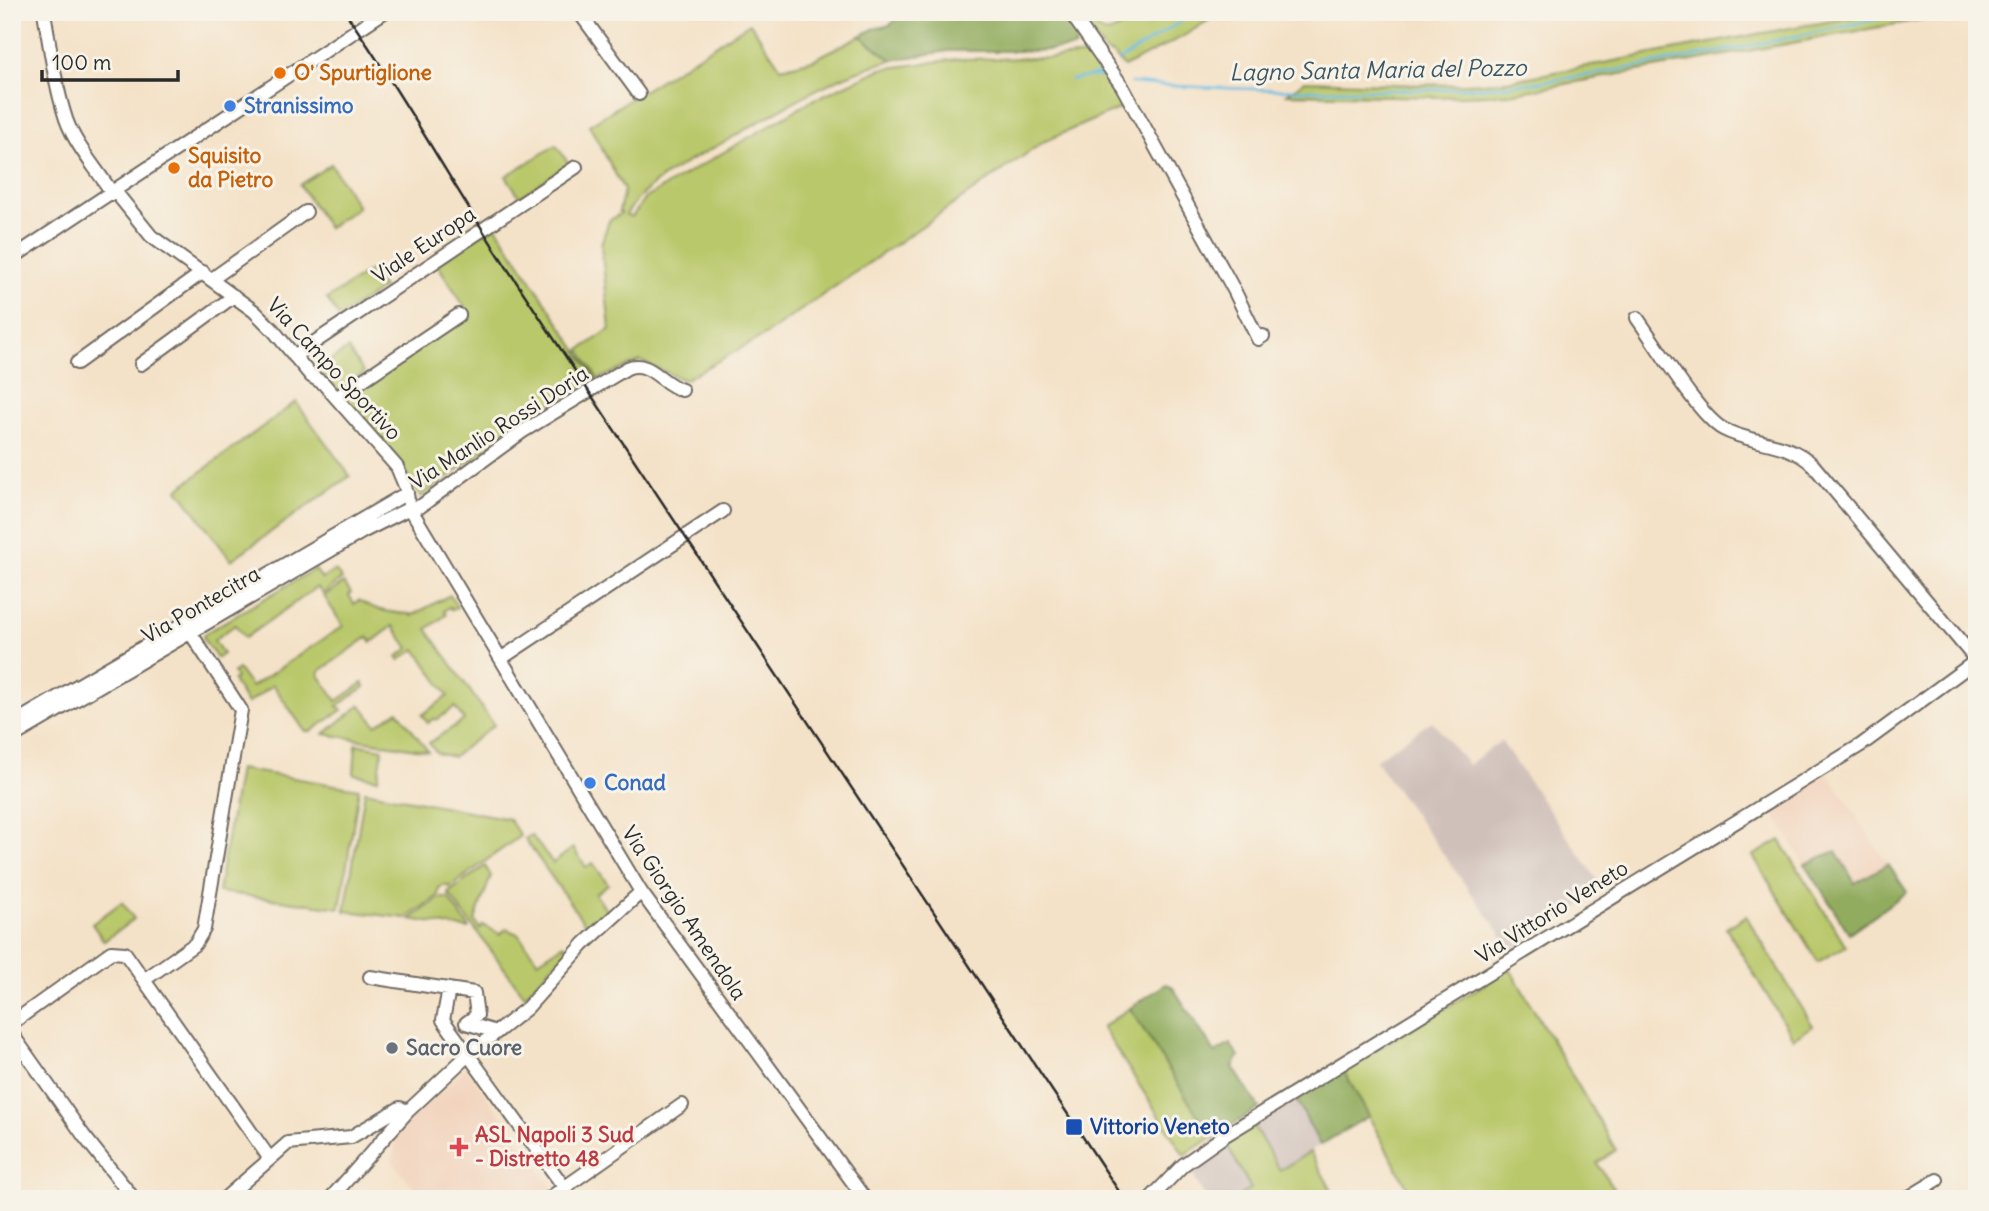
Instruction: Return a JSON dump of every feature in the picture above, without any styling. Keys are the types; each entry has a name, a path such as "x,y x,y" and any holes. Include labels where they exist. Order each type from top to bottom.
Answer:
{"street":[{"name":"Via Campo Sportivo","path":"44,12 53,67 66,119 112,192 118,195 151,236 264,320 311,376 323,383 397,467 410,508"},
{"path":"12,258 384,12"},
{"path":"579,12 639,94"},
{"path":"1070,12 1122,86 1258,339 1263,336"},
{"name":"Viale Europa","path":"294,356 576,167"},
{"path":"77,363 306,212"},
{"path":"142,364 234,296"},
{"path":"336,398 459,315"},
{"path":"1637,318 1687,391 1716,424 1735,434 1779,444 1795,451 1813,465 1977,660"},
{"name":"Via Manlio Rossi Doria","path":"410,508 421,506 522,432 627,368 640,366 649,369 670,385 682,390"},
{"name":"Via Pontecitra","path":"12,737 407,493"},
{"name":"Via Pontecitra","path":"12,724 410,508"},
{"name":"Via Giorgio Amendola","path":"410,508 641,892 865,1199"},
{"path":"502,658 723,511"},
{"path":"390,517 410,520 424,530"},
{"path":"144,980 195,944 204,929 241,710 188,628"},
{"name":"Via Vittorio Veneto","path":"1150,1199 1183,1166 1224,1136 1861,745 1977,660"},
{"path":"330,1199 408,1111 468,1055 527,1008 584,944 641,892"},
{"path":"12,1023 111,952 125,953 270,1159"},
{"path":"370,977 474,993 477,1015 466,1023 496,1032"},
{"path":"449,989 443,1020 564,1187"},
{"path":"12,1034 84,1136 134,1199"},
{"path":"548,1199 682,1105"},
{"path":"224,1199 288,1143 351,1138 400,1108 408,1111"},
{"path":"1906,1199 1937,1180"}],"shaded area":[{"path":"1432,721 1468,765 1501,741 1603,888 1584,898 1585,903 1512,949 1375,760"},
{"path":"1827,772 1888,864 1855,884 1836,851 1805,864 1770,808"},
{"name":"ASL Napoli 3 Sud - Distretto 48","path":"463,1069 467,1069 553,1188 538,1199 423,1199 392,1161 398,1132"},
{"path":"1296,1099 1320,1145 1280,1170 1253,1125"},
{"path":"1226,1143 1251,1189 1234,1199 1206,1199 1194,1177 1193,1165"}],"green space":[{"path":"904,12 1065,12 1083,35 1073,48 1036,51 948,51 892,60 860,36 890,25"},
{"path":"1155,12 1222,12 1182,37 1124,67 1114,55 1106,52 1077,15 1096,29 1108,32 1114,31 1139,13 1147,15"},
{"path":"1887,12 1952,12 1510,94 1440,97 1287,94 1304,81 1435,85 1513,80"},
{"path":"750,23 781,68 813,60 860,36 892,60 850,74 810,93 689,161 647,190 626,215 632,217 645,198 815,99 881,69 957,59 1093,55 1125,106 1045,141 765,335 684,380 640,361 598,379 580,350 610,329 601,244 609,221 621,213 619,212 624,190 589,125"},
{"path":"556,145 569,164 520,197 506,176"},
{"path":"331,164 358,207 328,228 300,185"},
{"path":"495,225 596,379 538,411 421,497 394,454 344,399 470,315 437,264"},
{"path":"371,270 383,288 339,317 327,299"},
{"path":"348,349 364,373 338,391 318,369"},
{"path":"296,402 350,476 231,560 178,489"},
{"path":"315,569 322,579 335,570 342,579 323,594 317,587 245,638 235,625 214,640 223,654 217,658 203,639 204,634"},
{"path":"344,583 354,604 359,600 378,609 411,616 450,595 457,607 452,610 449,607 444,611 446,615 427,629 494,725 453,757 437,753 429,743 464,720 455,707 428,723 422,715 448,696 416,649 399,660 397,657 409,648 393,626 372,642 368,637 320,671 319,675 337,701 363,683 365,687 337,706 342,710 310,732 305,731 273,685 247,704 233,681 236,678 233,673 238,669 251,687 343,626 324,596"},
{"path":"361,705 376,725 398,711 428,751 324,734"},
{"path":"356,744 383,749 378,779 354,774"},
{"path":"239,769 359,789 340,908 218,892"},
{"path":"365,791 509,819 520,836 450,887 443,885 439,888 438,896 406,918 345,911"},
{"path":"531,835 553,863 573,848 586,867 593,863 608,884 595,894 608,912 589,930 525,839"},
{"path":"1780,840 1846,946 1818,962 1753,856"},
{"path":"1836,851 1855,883 1888,864 1907,892 1849,933 1805,864"},
{"path":"485,866 491,876 475,921 480,929 483,925 500,934 506,929 518,934 538,961 564,944 568,949 525,996 448,893"},
{"path":"440,898 448,898 468,929 410,919"},
{"path":"122,902 134,919 104,941 92,924"},
{"path":"1746,916 1813,1026 1793,1038 1726,928"},
{"path":"1510,969 1616,1150 1597,1163 1620,1199 1414,1199 1343,1070"},
{"path":"1166,984 1172,986 1215,1053 1230,1044 1239,1056 1233,1067 1259,1108 1212,1138 1130,1008"},
{"path":"1130,1008 1212,1138 1184,1155 1102,1027"},
{"path":"1343,1070 1369,1116 1320,1145 1296,1099"},
{"path":"1253,1125 1280,1170 1310,1152 1335,1196 1329,1199 1234,1199 1251,1189 1226,1143"}],"waterway":[{"path":"1120,60 1196,12"},
{"name":"Lagno Santa Maria del Pozzo","path":"1131,83 1325,90 1446,89 1516,85 1680,59 1913,12"},
{"path":"1093,75 1103,70"},
{"name":"Lagno Santa Maria del Pozzo","path":"1071,80 1092,76 1107,78"}],"railway":[{"path":"345,12 509,271 1124,1199"}],"place":[{"name":"O' Spurtiglione","path":"280,73"},
{"name":"Stranissimo","path":"230,106"},
{"name":"Squisito da Pietro","path":"174,168"},
{"name":"Conad","path":"590,783"},
{"name":"Sacro Cuore","path":"392,1048"},
{"name":"Vittorio Veneto","path":"1074,1127"},
{"name":"ASL Napoli 3 Sud - Distretto 48","path":"459,1147"}]}
